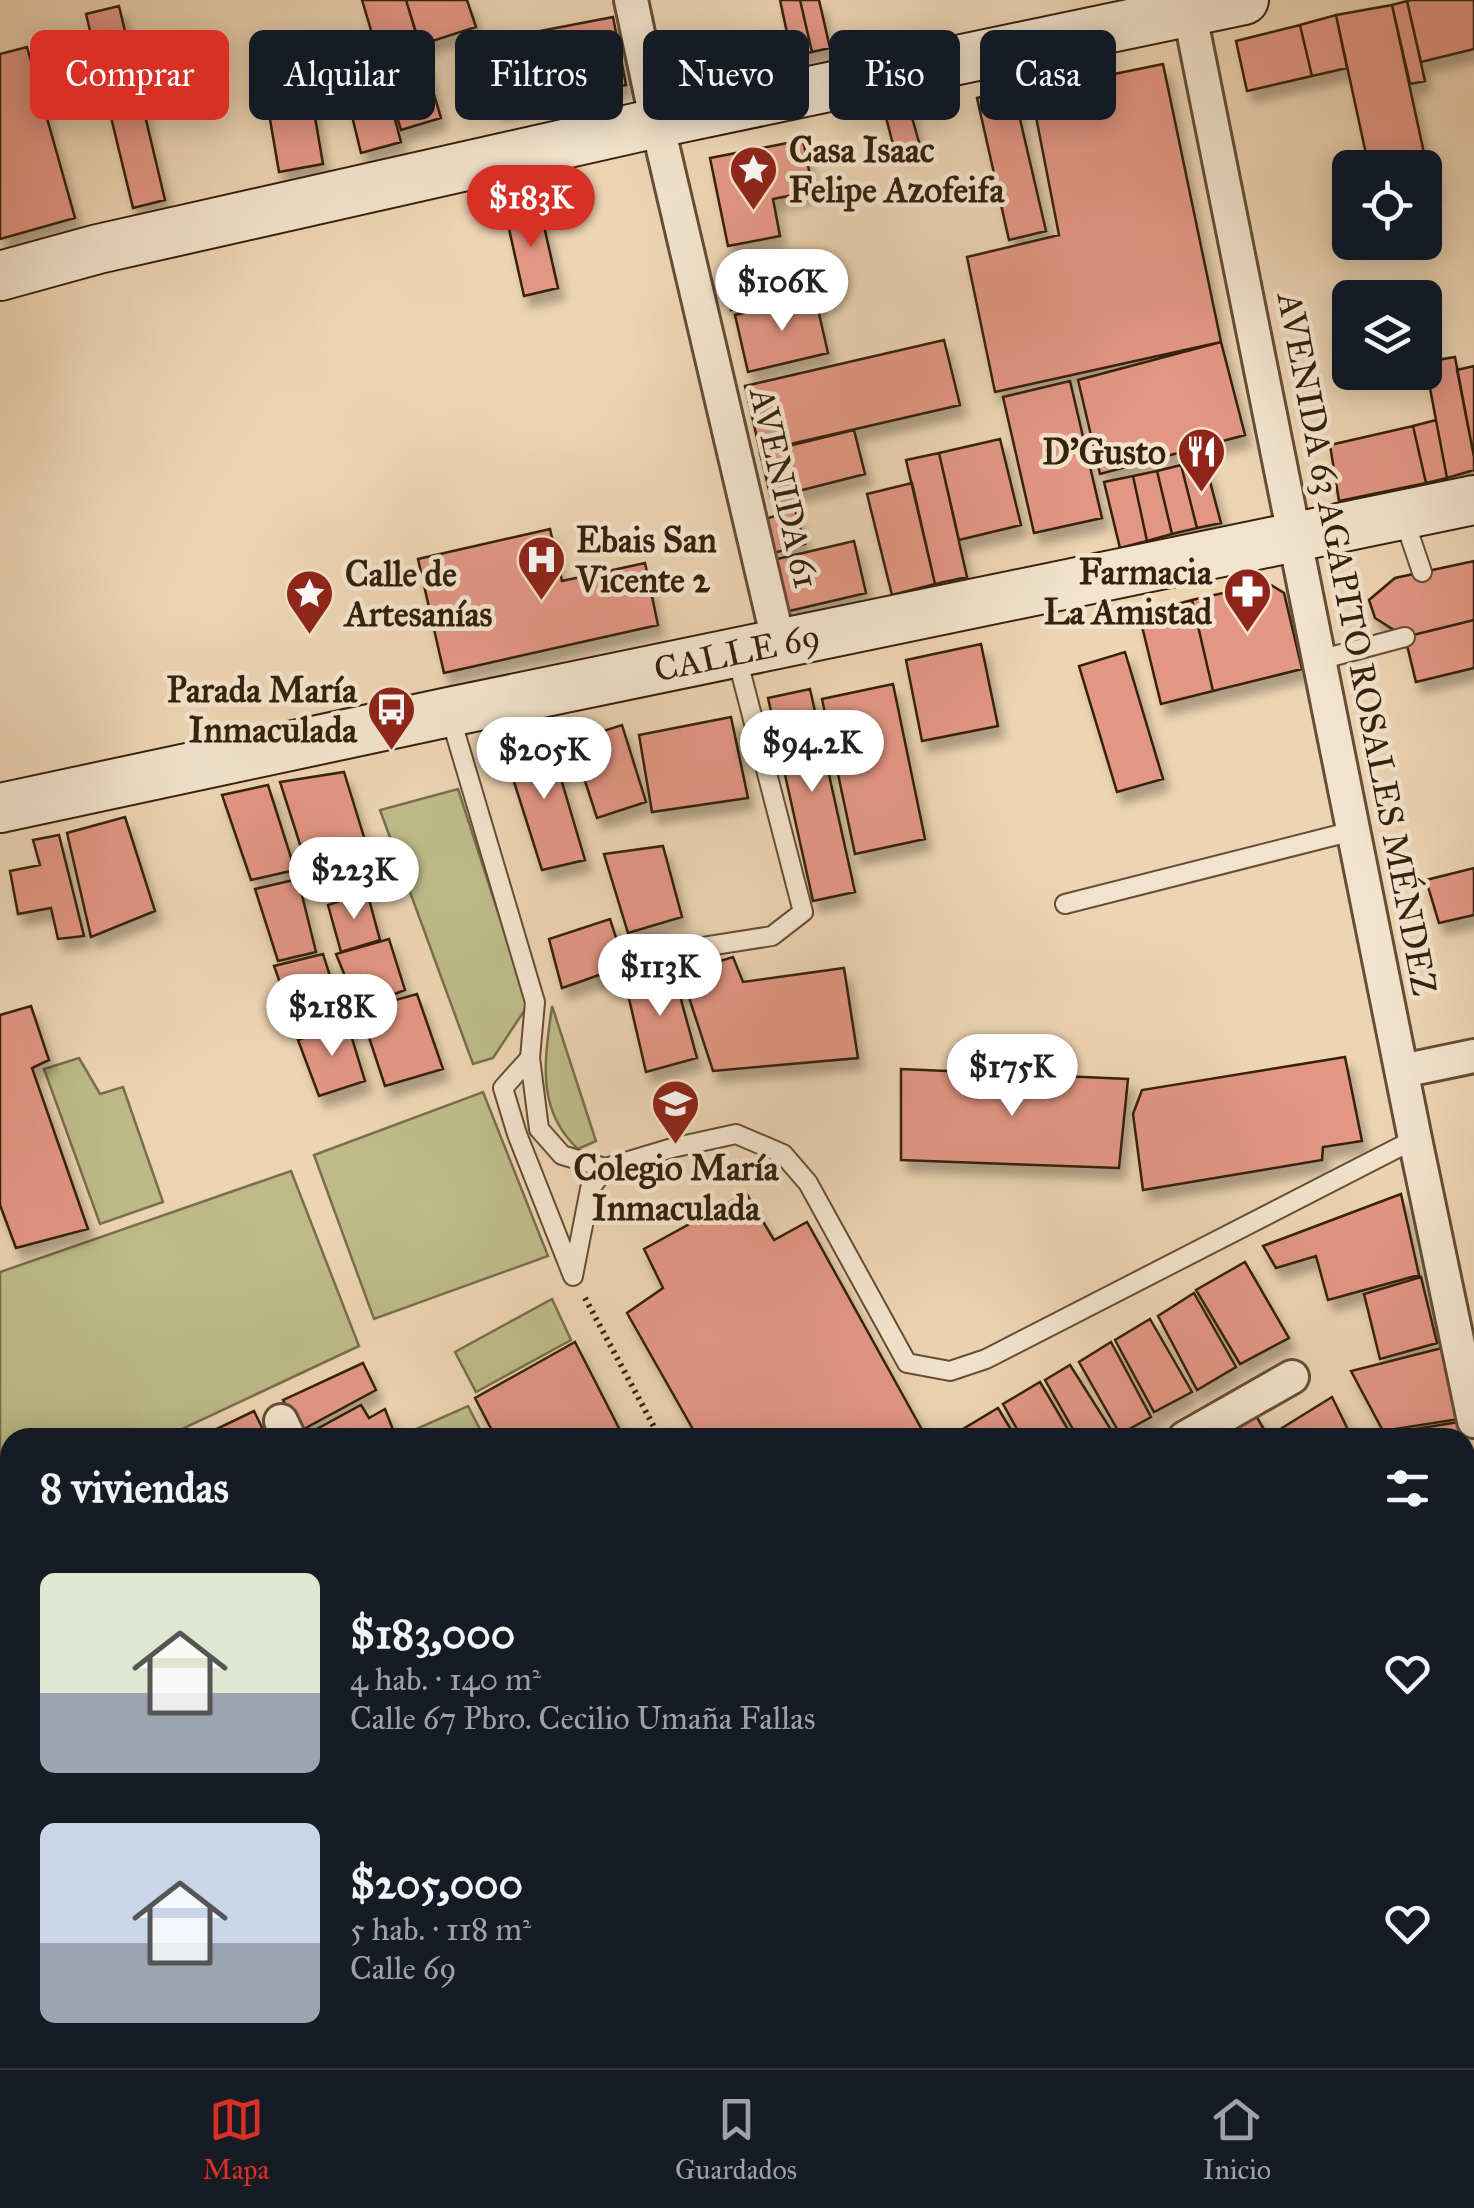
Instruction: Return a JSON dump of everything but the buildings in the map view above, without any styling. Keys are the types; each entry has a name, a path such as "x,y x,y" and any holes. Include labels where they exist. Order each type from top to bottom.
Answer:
{"main road":[{"path":"0,276 117,245 657,123 1188,6 1244,0"},
{"name":"CALLE 69","path":"0,808 1474,500"}],"street":[{"name":"AVENIDA 61","path":"630,0 758,649"},
{"name":"AVENIDA 63 AGAPITO ROSALES MÉNDEZ","path":"1188,6 1474,1421"},
{"path":"1402,1070 1474,1056"},
{"path":"1203,1428 1292,1378"}],"lane":[{"path":"1402,515 1422,572"},
{"path":"1318,660 1405,636"},
{"name":"AVENIDA 61","path":"664,953 772,936 803,912 758,649"},
{"path":"449,712 535,1002 530,1058 539,1129 562,1155 604,1168 736,1134 783,1154 808,1183 907,1363 950,1372 986,1358 1415,1138"},
{"path":"1065,904 1353,831"},
{"path":"530,1058 503,1088 517,1134 574,1276"},
{"path":"574,1276 590,1189 604,1168"}],"path":[{"path":"574,1276 655,1428"}],"shaded area":[{"path":"458,789 528,1005 493,1058 473,1064 380,810"},
{"path":"552,1006 596,1141 578,1149 564,1134 549,1100 546,1064"},
{"path":"79,1058 100,1094 123,1087 163,1202 100,1224 44,1069"},
{"path":"483,1092 548,1256 374,1319 314,1155"},
{"path":"291,1171 359,1346 184,1428 0,1428 0,1272"},
{"path":"552,1299 571,1340 476,1392 455,1352"},
{"path":"468,1406 479,1428 418,1428"}],"place":[{"name":"Casa Isaac Felipe Azofeifa","path":"754,212"},
{"name":"D'Gusto","path":"1201,494"},
{"name":"Ebais San Vicente 2","path":"541,602"},
{"name":"Farmacia La Amistad","path":"1247,634"},
{"name":"Calle de Artesanías","path":"310,636"},
{"name":"Parada María Inmaculada","path":"392,752"},
{"name":"Colegio María Inmaculada","path":"676,1146"}]}
